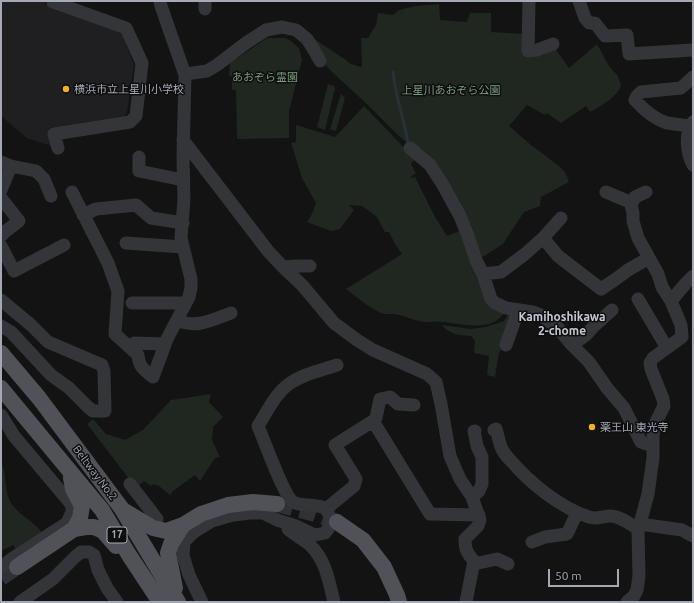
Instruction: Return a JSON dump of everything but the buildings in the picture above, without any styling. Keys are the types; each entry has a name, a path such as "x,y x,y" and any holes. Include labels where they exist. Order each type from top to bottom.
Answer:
{"main road":[{"name":"Beltway No.2","path":"1,353 39,398 122,509 177,601"},
{"name":"Beltway No.2","path":"1,388 102,510 160,602"},
{"path":"70,471 73,489 82,506 80,518 74,529"},
{"path":"122,509 153,528 166,531 201,514 228,505 253,502 277,512"},
{"path":"338,522 363,540 384,567 399,602"},
{"path":"177,601 168,553 171,544 183,524"},
{"path":"17,567 74,529 86,527 94,527 102,531 114,544 130,556"}],"street":[{"path":"53,1 126,28 142,63 136,116 130,122 54,134 58,148"},
{"path":"72,198 83,215 108,263 118,290 115,334 138,355 138,363 153,377 165,344 189,297 191,288 191,279 182,238 184,199 183,140 185,74 160,1"},
{"path":"529,1 528,51 538,50 553,44"},
{"path":"579,1 585,18 589,23 595,23 605,36 627,35 629,54 693,50"},
{"path":"185,74 207,71 246,42 266,30 282,27 296,30 307,39 320,61"},
{"path":"692,160 688,153 688,134 691,124 666,122 656,118 635,100 641,92 681,88 693,77"},
{"path":"183,140 268,251 302,285 334,323 360,349 373,350 427,374 436,382 450,456 460,479 472,497 480,520 478,526 465,539 465,548 474,561 466,602"},
{"path":"410,148 430,165 460,216 476,260 483,274 491,299 500,306 512,310 533,312 558,328 589,362 607,388 624,408 641,442 653,446"},
{"path":"140,157 139,171 183,180"},
{"path":"1,190 6,164 36,171 44,178 50,196"},
{"path":"608,191 632,203"},
{"path":"626,602 634,596 637,590 639,576 639,526 648,494 653,458 653,434 656,422 664,406 663,399 650,363 653,358 682,337 681,325 671,301 662,287 658,274 638,238 635,227 631,205 635,197 646,192"},
{"path":"1,198 18,221 1,236"},
{"path":"83,215 96,209 136,205 151,218 183,223"},
{"path":"483,274 501,272 543,238 561,218"},
{"path":"543,238 558,256 601,289 628,270 649,258"},
{"path":"126,244 183,247"},
{"path":"1,246 14,271 64,245"},
{"path":"283,267 310,266"},
{"path":"671,301 693,276"},
{"path":"638,299 667,348"},
{"path":"1,300 31,325 48,342 102,365 104,371 105,411 93,411 89,408 69,388 51,376 12,332 1,326"},
{"path":"132,303 185,303"},
{"path":"506,346 512,310"},
{"path":"572,345 586,335 612,310"},
{"path":"177,320 184,323 201,324 231,313"},
{"path":"134,342 165,344"},
{"path":"202,602 189,575 180,550 184,542 194,532 212,521 233,515 277,512 296,526 315,534 325,534 331,526 331,518 326,509 294,503 290,498 281,481 258,426 278,395 289,384 306,374 338,365"},
{"path":"326,509 354,486 356,479 335,445 376,418 380,399 390,397 398,404 414,405"},
{"path":"1,415 14,436 72,505 72,512 67,523 1,567"},
{"path":"373,420 430,514 479,515"},
{"path":"494,430 496,429 501,448 522,473 555,500 577,512 591,518 611,516 639,526 682,530 693,536"},
{"path":"472,497 479,491 482,484 482,458 477,446 474,431 476,431"},
{"path":"130,484 157,519"},
{"path":"277,512 293,533 312,547 321,559 326,571 334,602"},
{"path":"532,542 545,537 567,534 577,512"},
{"path":"20,602 53,579 81,552 89,552 94,555 98,570 116,602"},
{"path":"474,564 497,559 508,564"}],"shaded area":[{"name":"横浜市立上星川小学校","path":"1,1 45,1 45,4 121,32 134,65 127,112 125,116 49,128 53,145 27,138 1,116"}],"green space":[{"name":"上星川あおぞら公園","path":"439,4 440,20 467,22 470,13 491,13 491,32 525,34 524,46 554,47 569,68 597,44 609,66 618,76 621,86 616,94 599,107 590,112 586,106 561,123 547,113 545,115 527,105 509,126 559,166 565,172 569,182 541,197 540,206 524,212 503,244 478,260 431,164 398,135 332,72 321,60 313,38 350,64 362,67 361,38 368,38 376,25 378,13 393,15 399,10 416,6"},
{"name":"あおぞら霊園","path":"267,38 285,38 291,41 299,48 302,60 289,111 289,138 237,139 236,90 232,90 232,77 229,75 230,61 236,59"},
{"path":"328,84 334,86 335,88 325,130 317,127"},
{"path":"341,94 345,98 336,131 330,129"},
{"path":"364,106 415,159 411,164 416,173 409,178 415,177 435,217 447,236 462,230 487,298 505,311 500,318 486,325 478,326 441,322 425,322 397,314 383,314 367,305 346,289 402,254 389,232 385,232 376,216 362,206 349,205 354,210 340,229 331,231 307,222 316,203 302,178 291,143 296,142 296,125 335,137"},
{"path":"510,311 504,346 499,353 495,377 487,375 489,356 474,353 475,341 471,336 451,333 442,325 470,329 486,327 504,321"},
{"path":"211,394 209,402 223,417 213,427 212,440 220,457 215,458 200,481 195,475 173,491 170,495 159,486 153,484 151,486 144,481 136,488 87,424 93,419 106,434 125,440 143,430 171,400"},
{"path":"1,463 4,472 7,494 11,503 17,511 35,525 43,534 17,551 13,545 1,551"}],"waterway":[{"path":"393,72 408,143"}],"tunnel":[{"path":"277,504 315,514 337,522"},
{"path":"1,578 17,567"}],"place":[{"name":"横浜市立上星川小学校","path":"66,89"},
{"name":"薬王山 東光寺","path":"592,427"}],"district":[{"name":"Kamihoshikawa 2-chome","path":"562,324"}]}
